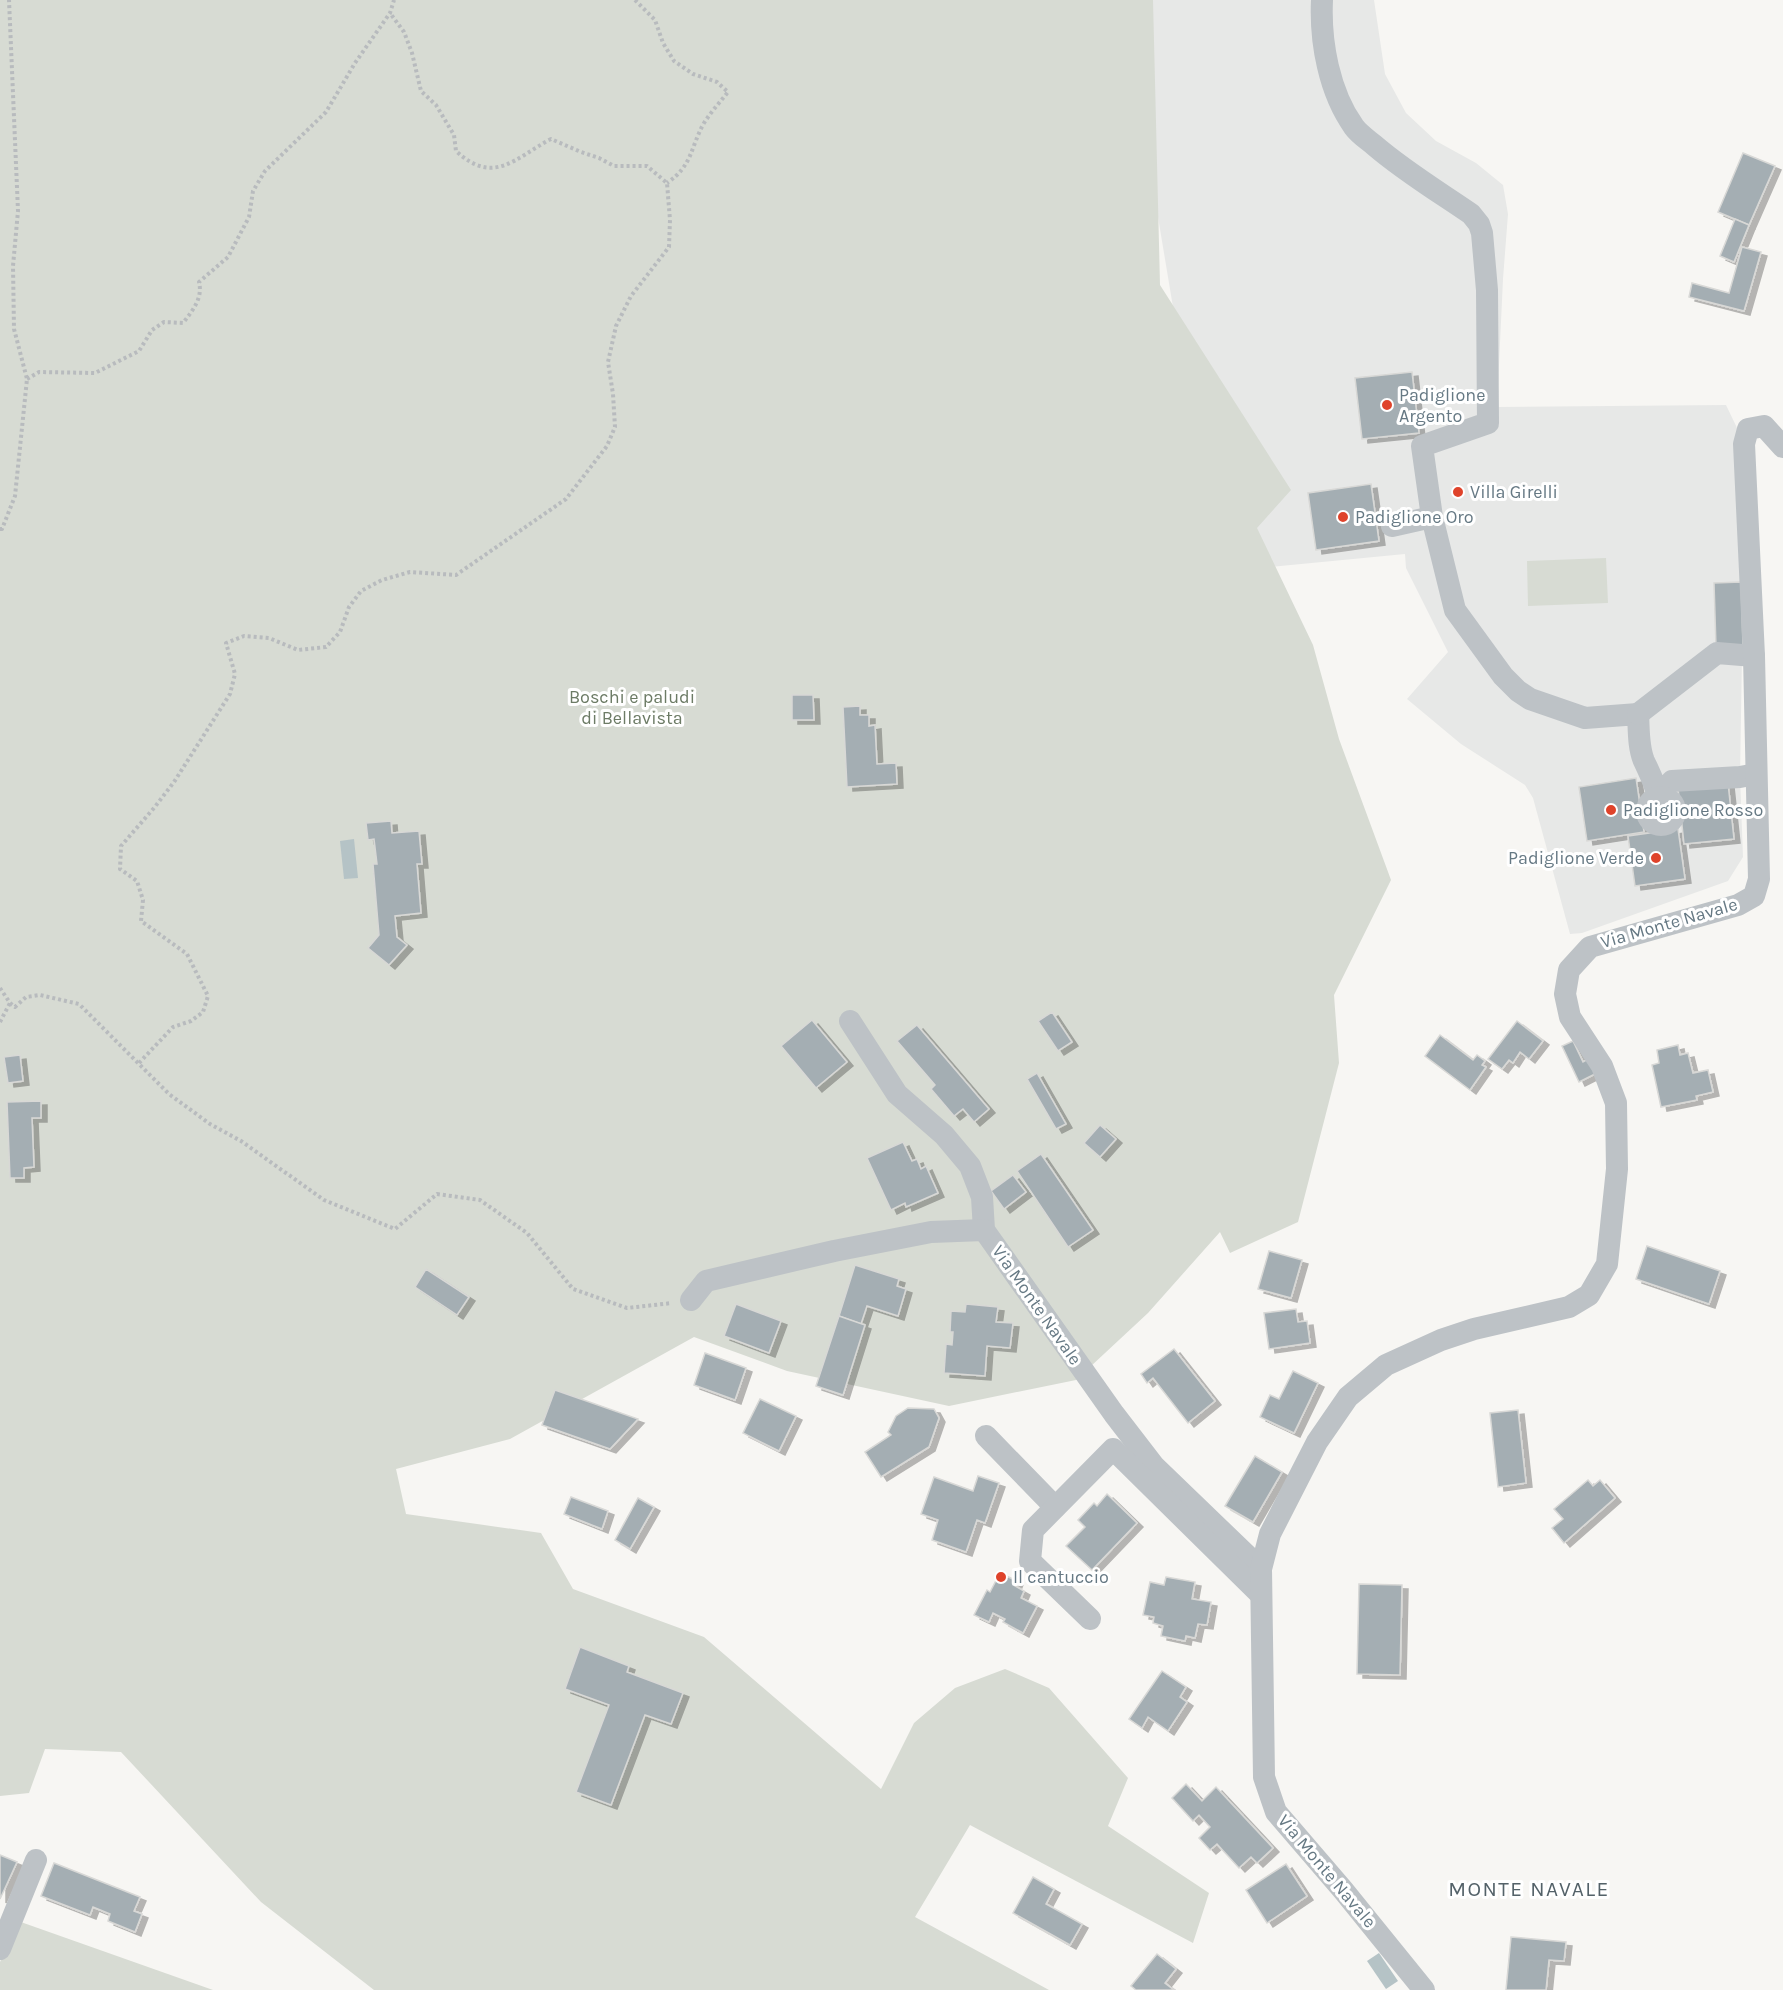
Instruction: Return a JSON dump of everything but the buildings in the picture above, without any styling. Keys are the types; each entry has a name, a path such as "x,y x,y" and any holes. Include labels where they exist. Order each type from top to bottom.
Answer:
{"street":[{"path":"1322,0 1329,69 1340,102 1355,129 1390,159 1471,214 1479,224 1482,234 1487,290 1488,423 1422,446 1432,517 1455,610 1503,676 1518,691 1562,711 1585,718 1638,714 1717,653 1754,656"},
{"name":"Via Monte Navale","path":"1424,1990 1276,1812 1264,1777 1261,1569 1270,1534 1312,1453 1348,1397 1355,1390 1386,1365 1441,1340 1474,1329 1569,1307 1589,1295 1607,1264 1617,1169 1616,1103 1602,1066 1570,1017 1564,994 1569,970 1590,947 1738,905 1754,896 1759,879 1754,656 1744,444 1748,429 1764,426 1783,447"},
{"path":"1392,526 1432,517"},
{"path":"1638,714 1644,761 1653,777 1658,797 1672,781 1756,774"},
{"name":"Via Monte Navale","path":"850,1021 897,1094 944,1135 970,1166 982,1197 984,1230 1114,1414 1154,1466 1261,1569"},
{"path":"691,1300 706,1281 834,1251 931,1232 984,1230"},
{"path":"986,1436 1055,1507"},
{"path":"1090,1619 1030,1561 1033,1530 1113,1449 1261,1594"},
{"path":"0,1949 36,1860"}],"path":[{"path":"1,530 15,496 27,379 14,329 13,266 18,211 9,0"},
{"path":"27,379 39,372 95,373 139,351 152,330 158,326 165,322 183,322 195,307 201,291 199,282 213,272 228,256 249,217 253,190 265,171 326,112 355,63 390,13 394,0"},
{"path":"635,0 655,20 663,43 674,61 693,74 717,82 728,92 704,123 681,173 667,183"},
{"path":"139,1064 173,1027 191,1021 203,1012 207,996 187,954 141,921 143,900 136,881 120,869 122,846 174,782 230,694 235,674 226,643 244,636 269,638 298,650 326,646 340,632 350,607 361,591 381,580 410,572 456,575 566,499 607,446 615,427 608,362 616,326 631,296 669,247 670,220 667,183 647,166 614,166 551,139 512,164 494,168 468,163 456,152 454,135 436,105 421,91 408,42 404,32 390,13"},
{"path":"0,988 9,1003 15,1007 26,996 40,995 79,1004 169,1094 210,1124 242,1141 324,1200 395,1229 437,1194 480,1200 527,1233 573,1289 627,1308 691,1300"},
{"path":"0,1022 9,1003"}],"shaded area":[{"name":"Villa Girelli","path":"1130,0 1374,0 1385,74 1406,113 1436,141 1476,163 1503,185 1508,214 1497,407 1726,405 1738,430 1742,655 1740,777 1743,857 1728,881 1582,933 1570,934 1533,798 1525,785 1461,744 1407,699 1448,652 1406,568 1405,554 1178,576 1174,313 1135,79"},
{"path":"354,839 358,878 344,879 340,841"},
{"path":"1379,1953 1398,1981 1386,1989 1367,1961"}],"green space":[{"name":"Boschi e paludi di Bellavista","path":"0,0 1153,0 1160,285 1291,490 1257,528 1313,645 1339,739 1391,880 1334,995 1339,1063 1298,1222 1230,1253 1220,1232 1148,1313 1076,1380 949,1406 787,1371 694,1337 510,1439 396,1469 406,1514 541,1533 573,1589 704,1637 881,1789 914,1723 955,1688 1005,1669 1049,1688 1128,1778 1108,1826 1209,1893 1193,1943 970,1825 915,1917 1049,1990 374,1990 261,1902 121,1752 45,1749 29,1793 0,1796"},
{"path":"1606,558 1608,603 1528,606 1527,561"},
{"path":"18,1921 213,1990 0,1990 0,1962"}],"place":[{"name":"Padiglione Argento","path":"1387,405"},
{"name":"Villa Girelli","path":"1458,492"},
{"name":"Padiglione Oro","path":"1343,517"},
{"name":"Padiglione Rosso","path":"1611,810"},
{"name":"Padiglione Verde","path":"1656,858"},
{"name":"Il cantuccio","path":"1001,1577"}],"district":[{"name":"MONTE NAVALE","path":"1529,1889"}]}
